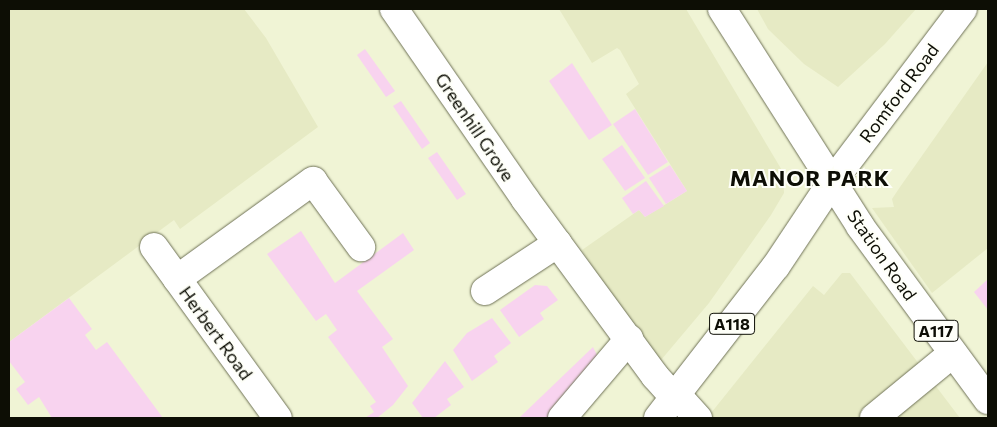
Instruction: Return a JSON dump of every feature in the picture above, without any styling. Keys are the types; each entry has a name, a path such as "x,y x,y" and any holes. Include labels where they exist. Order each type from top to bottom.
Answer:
{"main road":[{"name":"Greenhill Grove","path":"394,9 558,243 629,339 670,404 698,418"},
{"name":"A117","path":"722,9 832,182"},
{"name":"Romford Road","path":"670,404 784,256 832,182 963,9"},
{"path":"177,279 312,181 361,247"},
{"name":"Station Road","path":"832,182 886,262 988,400"},
{"path":"485,291 558,243"},
{"name":"Herbert Road","path":"154,247 278,418"},
{"path":"562,418 600,377 629,339"},
{"path":"874,418 953,352"}],"shaded area":[{"path":"9,9 244,9 266,38 318,127 180,229 174,220 9,342"},
{"path":"559,9 686,9 783,172 784,193 771,215 709,303 656,366 582,250 639,210 645,217 687,191 626,94 639,84 620,50 617,48 592,63"},
{"path":"757,9 916,9 885,44 838,87 804,64 768,29"},
{"path":"365,49 395,91 386,97 357,55"},
{"path":"988,62 988,248 932,293 872,208 894,207 892,199"},
{"path":"572,63 612,125 589,140 549,81"},
{"path":"401,101 430,143 422,149 393,106"},
{"path":"635,109 668,162 648,175 613,124"},
{"path":"622,145 645,178 625,191 602,159"},
{"path":"437,152 466,194 457,200 428,158"},
{"path":"670,165 687,191 666,204 649,178"},
{"path":"646,181 664,206 645,217 639,210 633,214 622,198"},
{"path":"301,231 335,283 403,233 414,250 357,291 393,339 382,347 408,386 393,405 377,418 365,418 374,412 370,406 376,402 328,337 337,330 326,314 316,321 267,254"},
{"path":"842,273 850,273 960,418 707,418 813,286 824,295"},
{"path":"988,279 988,310 974,292"},
{"path":"535,285 547,286 558,300 540,313 544,319 519,337 500,310"},
{"path":"69,298 92,329 85,335 96,350 107,342 163,418 52,418 39,397 28,405 16,389 25,382 9,361 9,342"},
{"path":"492,318 511,343 494,356 498,362 472,381 453,350 467,333"},
{"path":"593,347 598,357 549,418 519,418"},
{"path":"445,361 464,387 447,399 451,405 434,418 423,418 412,403"}],"district":[{"name":"MANOR PARK","path":"810,178"}]}
